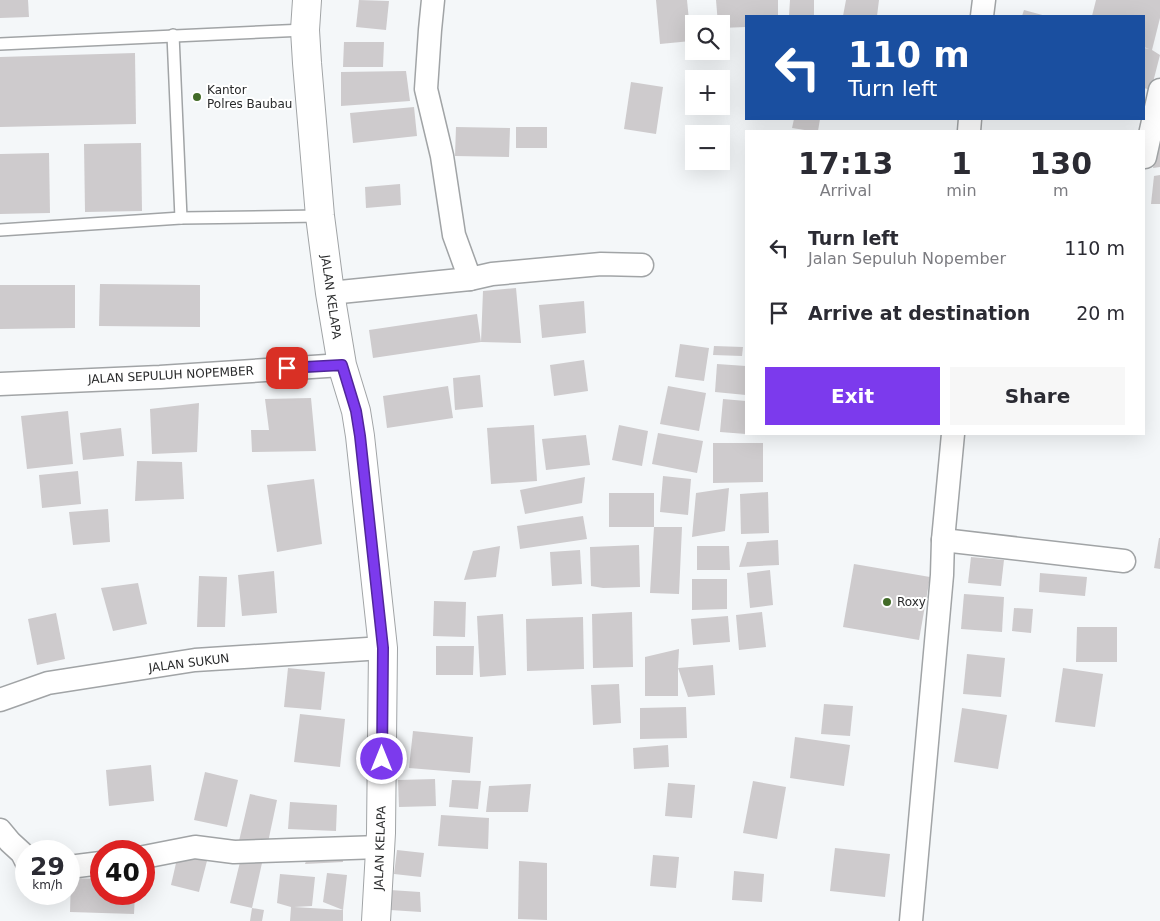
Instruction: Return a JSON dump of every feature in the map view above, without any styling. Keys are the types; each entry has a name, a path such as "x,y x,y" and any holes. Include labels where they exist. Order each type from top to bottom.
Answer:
{"street":[{"name":"JALAN KELAPA","path":"307,0 305,30 320,216 342,365 356,411 360,436 383,648 380,847 376,921"},
{"path":"433,0 426,89 442,156 454,235 470,279"},
{"path":"982,15 984,0"},
{"path":"1145,157 1160,90"},
{"path":"330,293 470,279 492,274 601,264 642,265"},
{"name":"JALAN SEPULUH NOPEMBER","path":"0,384 342,365"},
{"path":"912,921 953,435"},
{"path":"943,540 1124,561"},
{"name":"JALAN SUKUN","path":"0,700 48,683 195,660 383,648"},
{"path":"0,830 15,847"},
{"path":"155,855 195,847 234,852 380,847"}],"lane":[{"path":"0,44 305,30"},
{"path":"173,35 180,218"},
{"path":"0,230 180,218 320,216"}],"building":[{"path":"0,0 28,0 29,17 0,18"},
{"path":"359,0 389,1 386,30 356,27"},
{"path":"656,0 687,0 688,15 685,15 685,42 660,44"},
{"path":"716,0 778,0 778,15 745,15 745,27 730,28 730,15 717,15"},
{"path":"790,0 814,0 814,15 789,15"},
{"path":"846,0 879,0 877,15 843,15"},
{"path":"1096,0 1160,0 1160,18 1152,50 1160,55 1151,90 1145,88 1145,48 1149,49 1145,47 1145,15 1092,15"},
{"path":"1024,10 1042,15 1022,15"},
{"path":"344,42 384,42 383,67 343,67"},
{"path":"135,53 136,124 0,127 0,57"},
{"path":"406,71 410,101 341,106 341,72"},
{"path":"631,82 663,87 656,134 624,129"},
{"path":"414,107 417,136 353,143 350,113"},
{"path":"794,120 820,120 818,130 792,128"},
{"path":"456,127 510,128 509,157 455,156"},
{"path":"516,127 547,127 547,148 516,148"},
{"path":"1159,135 1160,167 1153,168"},
{"path":"141,143 142,211 85,212 84,144"},
{"path":"49,153 50,213 0,214 0,154"},
{"path":"1160,175 1160,204 1151,204 1154,176"},
{"path":"400,184 401,205 366,208 365,187"},
{"path":"100,284 200,285 200,327 99,326"},
{"path":"0,285 75,285 75,328 0,329"},
{"path":"516,288 521,343 481,342 483,291"},
{"path":"584,301 586,333 542,338 539,305"},
{"path":"477,314 481,342 373,358 369,330"},
{"path":"680,344 709,348 704,381 675,377"},
{"path":"714,346 743,347 742,356 713,355"},
{"path":"584,360 588,391 554,396 550,365"},
{"path":"717,364 745,366 745,395 715,392"},
{"path":"480,375 483,407 455,410 453,378"},
{"path":"448,386 453,418 387,428 383,396"},
{"path":"668,386 706,393 699,431 660,424"},
{"path":"311,398 316,451 252,452 251,430 269,430 265,399"},
{"path":"723,399 745,401 745,434 720,432"},
{"path":"199,403 197,452 152,454 150,409"},
{"path":"68,411 73,464 27,469 21,416"},
{"path":"534,425 537,481 491,484 487,428"},
{"path":"619,425 648,431 642,466 612,460"},
{"path":"121,428 124,456 83,460 80,433"},
{"path":"658,433 703,441 697,473 652,464"},
{"path":"586,435 590,465 546,470 542,439"},
{"path":"713,443 763,443 763,482 713,483"},
{"path":"137,461 182,462 184,499 135,501"},
{"path":"78,471 81,504 42,508 39,475"},
{"path":"663,476 691,479 688,515 660,512"},
{"path":"585,477 582,503 525,514 520,490"},
{"path":"314,479 322,544 277,552 267,485"},
{"path":"729,488 725,531 692,537 696,493"},
{"path":"768,492 769,533 741,534 740,494"},
{"path":"609,493 654,493 654,527 609,527"},
{"path":"108,509 110,542 73,545 69,512"},
{"path":"583,516 587,539 520,549 517,526"},
{"path":"654,527 682,527 679,594 650,593"},
{"path":"1160,538 1160,569 1154,568"},
{"path":"778,540 779,565 739,567 747,542"},
{"path":"639,545 640,587 603,588 591,586 590,547"},
{"path":"500,546 496,577 464,580 473,551"},
{"path":"697,546 729,546 730,570 697,570"},
{"path":"580,550 582,584 552,586 550,552"},
{"path":"971,557 1004,560 1001,586 968,583"},
{"name":"Roxy","path":"854,564 930,577 919,640 843,627"},
{"path":"770,570 773,605 750,608 747,573"},
{"path":"274,571 277,613 242,616 238,575"},
{"path":"1040,573 1087,577 1085,596 1039,592"},
{"path":"199,576 227,577 225,627 197,627"},
{"path":"692,579 727,579 727,609 692,610"},
{"path":"138,583 147,624 113,631 101,588"},
{"path":"964,594 1004,597 1002,632 961,629"},
{"path":"434,601 466,602 465,637 433,636"},
{"path":"1014,608 1033,609 1031,633 1012,631"},
{"path":"632,612 633,667 593,668 592,614"},
{"path":"762,612 766,647 739,650 736,615"},
{"path":"56,613 65,659 37,665 28,619"},
{"path":"503,614 506,675 480,677 477,616"},
{"path":"728,616 730,642 693,645 691,619"},
{"path":"583,617 584,669 527,671 526,619"},
{"path":"1077,627 1117,627 1117,662 1076,662"},
{"path":"436,646 474,646 473,675 436,675"},
{"path":"679,649 678,696 645,696 645,657"},
{"path":"967,654 1005,658 1001,697 963,694"},
{"path":"713,665 715,695 688,697 678,668"},
{"path":"288,668 325,672 321,710 284,707"},
{"path":"1063,668 1103,674 1095,727 1055,722"},
{"path":"619,684 621,723 593,725 591,685"},
{"path":"824,704 853,706 850,736 821,734"},
{"path":"686,707 687,738 640,739 640,708"},
{"path":"962,708 1007,715 998,769 954,762"},
{"path":"300,714 345,719 340,767 294,762"},
{"path":"413,731 473,737 470,773 409,768"},
{"path":"795,737 850,745 844,786 790,778"},
{"path":"668,745 669,767 634,769 633,748"},
{"path":"151,765 154,801 109,806 106,770"},
{"path":"205,772 238,780 227,827 194,820"},
{"path":"435,779 436,806 399,807 398,780"},
{"path":"452,780 481,781 478,809 449,807"},
{"path":"753,781 786,787 777,839 743,833"},
{"path":"668,783 695,785 692,818 665,816"},
{"path":"531,784 528,812 486,812 489,786"},
{"path":"250,794 277,800 267,847 239,841"},
{"path":"290,802 337,805 336,831 288,829"},
{"path":"441,815 489,818 488,849 438,846"},
{"path":"835,848 890,854 885,897 830,891"},
{"path":"179,850 208,857 199,892 171,885"},
{"path":"342,850 343,862 305,864 309,852"},
{"path":"397,850 424,853 421,877 394,874"},
{"path":"653,855 679,857 676,888 650,886"},
{"path":"241,858 262,863 252,908 230,903"},
{"path":"519,861 547,863 547,920 518,919"},
{"path":"734,871 764,874 762,902 732,900"},
{"path":"327,873 347,875 343,910 323,902"},
{"path":"280,874 315,877 312,906 294,907 343,910 343,921 290,921 291,907 277,903"},
{"path":"80,878 90,879 90,905 134,905 134,914 70,912 70,905 80,905"},
{"path":"390,890 420,892 421,912 390,910"},
{"path":"252,908 264,910 262,921 250,921"}],"place":[{"name":"Kantor Polres Baubau","path":"197,97"},
{"name":"Roxy","path":"887,602"}],"route":[{"path":"287,368 342,365 356,411 383,648 382,759"}]}
